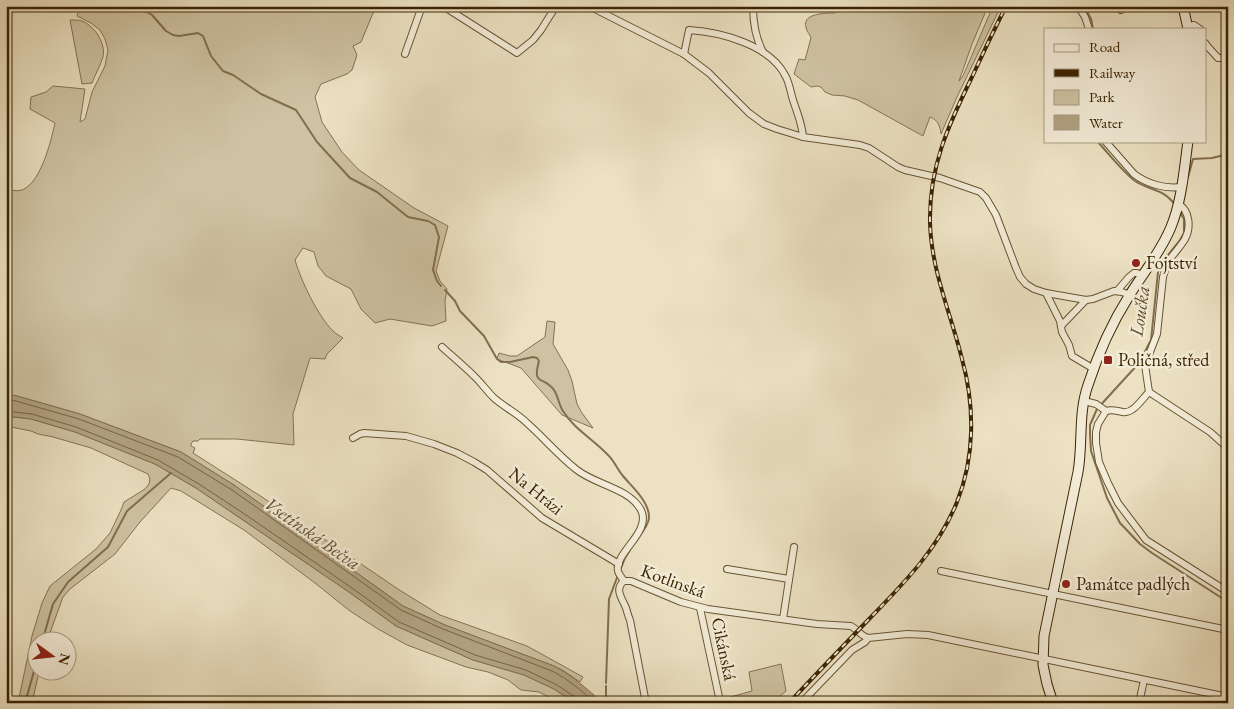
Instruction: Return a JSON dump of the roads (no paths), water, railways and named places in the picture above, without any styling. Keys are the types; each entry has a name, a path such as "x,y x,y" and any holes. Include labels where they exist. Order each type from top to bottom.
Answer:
{"main road":[{"path":"1183,6 1188,27"},
{"path":"1053,703 1043,659 1044,636 1079,466 1084,401 1094,368 1114,322 1167,237 1178,204 1188,142"}],"street":[{"path":"405,54 422,6"},
{"path":"443,6 516,52 534,40 556,6"},
{"path":"589,6 684,54 709,72 749,113 764,124 803,137 860,145 869,148 905,170 940,178 980,192 996,215 1020,277 1034,289 1086,300 1117,291 1130,295"},
{"path":"753,6 756,36 764,53"},
{"path":"1078,6 1089,28"},
{"path":"684,54 689,30 717,34 764,53 778,66 786,77 802,126 803,137"},
{"path":"1206,44 1218,58 1228,55"},
{"path":"1106,142 1139,178 1164,187 1181,186"},
{"path":"1178,204 1186,211 1188,228 1185,239 1165,268 1156,334 1145,365 1149,392 1210,432 1228,448"},
{"path":"1117,291 1131,275 1137,273 1143,275"},
{"path":"1046,293 1062,326 1062,332 1072,357 1094,368"},
{"path":"1062,326 1086,300"},
{"name":"Kotlinská","path":"442,347 495,398 527,422 560,456 579,472 602,484 616,488 634,501 641,510 644,520 619,564 619,573 624,581 631,581 700,608 817,624 851,626 868,638"},
{"path":"1084,401 1096,404 1104,409 1129,412 1149,392"},
{"path":"1104,409 1097,427 1096,443 1100,462 1118,503 1146,540 1228,592"},
{"name":"Na Hrázi","path":"353,438 364,433 406,436 452,451 474,462 499,480 542,518 619,564"},
{"path":"782,619 794,547"},
{"path":"727,569 789,579"},
{"path":"941,571 1228,630"},
{"path":"624,581 619,587 619,594 630,620 646,703"},
{"name":"Cikánská","path":"700,608 719,697"},
{"path":"801,703 852,650 868,638 907,634 922,634 1228,697"},
{"path":"1139,703 1144,680"}],"water":[{"path":"6,394 80,414 181,452 234,485 403,606 445,625 554,666 574,678 603,703 575,703 554,689 524,675 473,660 396,626 196,488 155,464 75,432 31,419 6,416"}],"waterway":[{"path":"137,6 152,15 166,31 173,35 198,33 203,36 211,56 223,71 233,75 261,94 296,110 317,142 350,178 377,192 408,217 428,221 435,225 439,237 433,270 441,286"},
{"name":"Loučka","path":"1084,6 1091,19 1093,28"},
{"name":"Loučka","path":"1098,142 1135,181 1166,195 1175,205"},
{"path":"1186,180 1193,159 1212,158 1228,154"},
{"name":"Loučka","path":"1179,211 1184,219 1184,233 1158,272 1151,340 1139,363 1097,409 1090,425 1091,451 1107,498 1120,523 1140,544 1152,553 1228,602"},
{"path":"445,290 455,301 460,311 484,336 497,359 501,362 537,358 539,361 537,369 538,378 554,390 567,417 609,456 646,505 649,520 641,534"},
{"path":"45,632 53,604 68,582 108,547 127,511 171,473"},
{"path":"621,568 630,550"},
{"path":"606,683 609,599 618,575"},
{"path":"25,703 31,682"},
{"path":"606,686 606,703"}],"railway":[{"path":"789,703 921,563 950,518 963,485 970,449 971,413 969,395 958,342 942,292 934,257 930,222 931,202 937,165 948,130 1006,6"}],"place":[{"name":"Fojtství","path":"1136,263"},
{"name":"Poličná, střed","path":"1108,360"},
{"name":"Památce padlých","path":"1066,584"}],"water label":[{"name":"Vsetínská Bečva","path":"313,533"}]}
